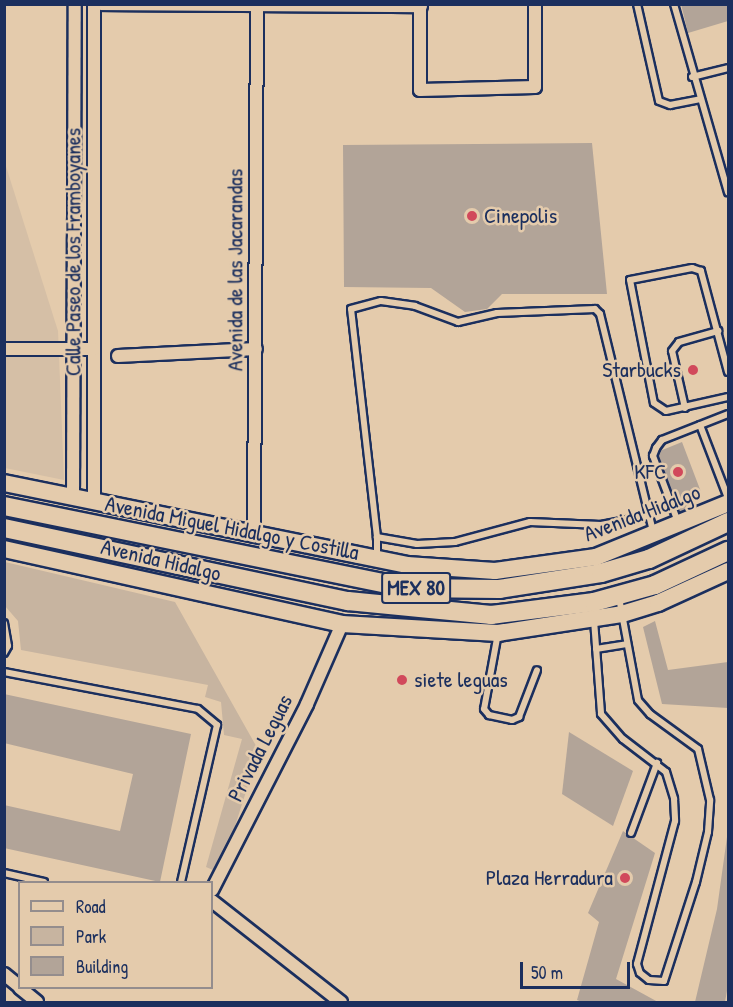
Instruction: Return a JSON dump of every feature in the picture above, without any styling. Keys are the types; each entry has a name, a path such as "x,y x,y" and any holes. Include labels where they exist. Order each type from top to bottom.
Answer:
{"main road":[{"name":"Avenida Miguel Hidalgo y Costilla","path":"4,506 408,588 499,589 599,565 649,559 729,522"},
{"name":"Avenida Miguel Hidalgo y Costilla","path":"4,528 348,601 490,615 618,595 655,585 729,551"}],"street":[{"name":"Calle Paseo de los Framboyanes","path":"73,496 75,4"},
{"name":"Calle Paseo de los Framboyanes","path":"94,4 94,500"},
{"path":"101,4 421,5 420,90 535,87 535,4"},
{"name":"Avenida de las Jacarandas","path":"254,536 257,5"},
{"path":"4,349 94,348"},
{"path":"118,356 256,349"},
{"path":"74,439 94,437"},
{"name":"Avenida Hidalgo","path":"4,483 94,500 254,536 377,559 495,571 599,565 654,536 729,503"},
{"name":"Avenida Hidalgo","path":"4,549 342,624 498,633 622,614 658,603 729,571"},
{"name":"Privada Leguas","path":"213,888 307,704 342,624"},
{"path":"213,902 341,1002"},
{"path":"4,974 18,982"},
{"path":"25,989 37,1002"}],"lane":[{"path":"636,4 659,101 670,105 700,99"},
{"path":"674,4 692,76 729,192"},
{"path":"692,76 729,68"},
{"path":"729,372 701,271 696,267 630,280 654,404 666,411 729,397"},
{"path":"377,559 377,537 350,316 356,305 381,301 415,306 458,322 497,313 595,309 600,314 654,536"},
{"path":"685,408 672,351 679,342 718,331"},
{"path":"679,525 653,456 662,440 729,414"},
{"path":"700,425 729,498"},
{"path":"377,537 417,544 455,542 530,522 601,525 648,516"},
{"path":"594,620 601,714 623,739 666,772 675,821 637,964 640,973 649,980 664,981 696,882 708,832 710,800 698,749 659,722 638,700 618,595"},
{"path":"4,623 8,646 4,653"},
{"path":"498,633 484,709 489,715 512,720 519,717 537,670"},
{"path":"596,649 627,644"},
{"path":"4,672 198,709 217,725 181,881"},
{"path":"631,833 657,763"},
{"path":"4,873 32,881"}],"shaded area":[{"path":"4,160 58,331 64,480 5,468"}],"green space":[{"path":"5,562 175,602 259,751 220,873 206,867 242,739 224,735 221,702 205,697 208,685 21,650 18,621 5,606"}],"building":[{"path":"681,4 728,4 728,21 688,33"},
{"name":"Cinepolis","path":"592,143 607,294 502,294 487,309 465,312 431,288 344,287 343,145"},
{"name":"KFC","path":"682,442 701,492 690,496 694,507 679,513 655,453"},
{"path":"655,621 668,670 728,662 728,708 662,704 643,627"},
{"path":"4,694 191,734 160,881 4,848 4,805 120,831 133,774 4,743"},
{"path":"569,732 633,771 613,826 562,794"},
{"name":"Plaza Herradura","path":"623,831 655,853 616,979 658,1002 582,1002 577,1000 599,922 588,913"},
{"path":"727,837 728,985 725,1002 695,1002 717,909"}],"place":[{"name":"Cinepolis","path":"472,216"},
{"name":"Starbucks","path":"693,370"},
{"name":"KFC","path":"678,472"},
{"name":"siete leguas","path":"402,680"},
{"name":"Plaza Herradura","path":"625,878"}]}
